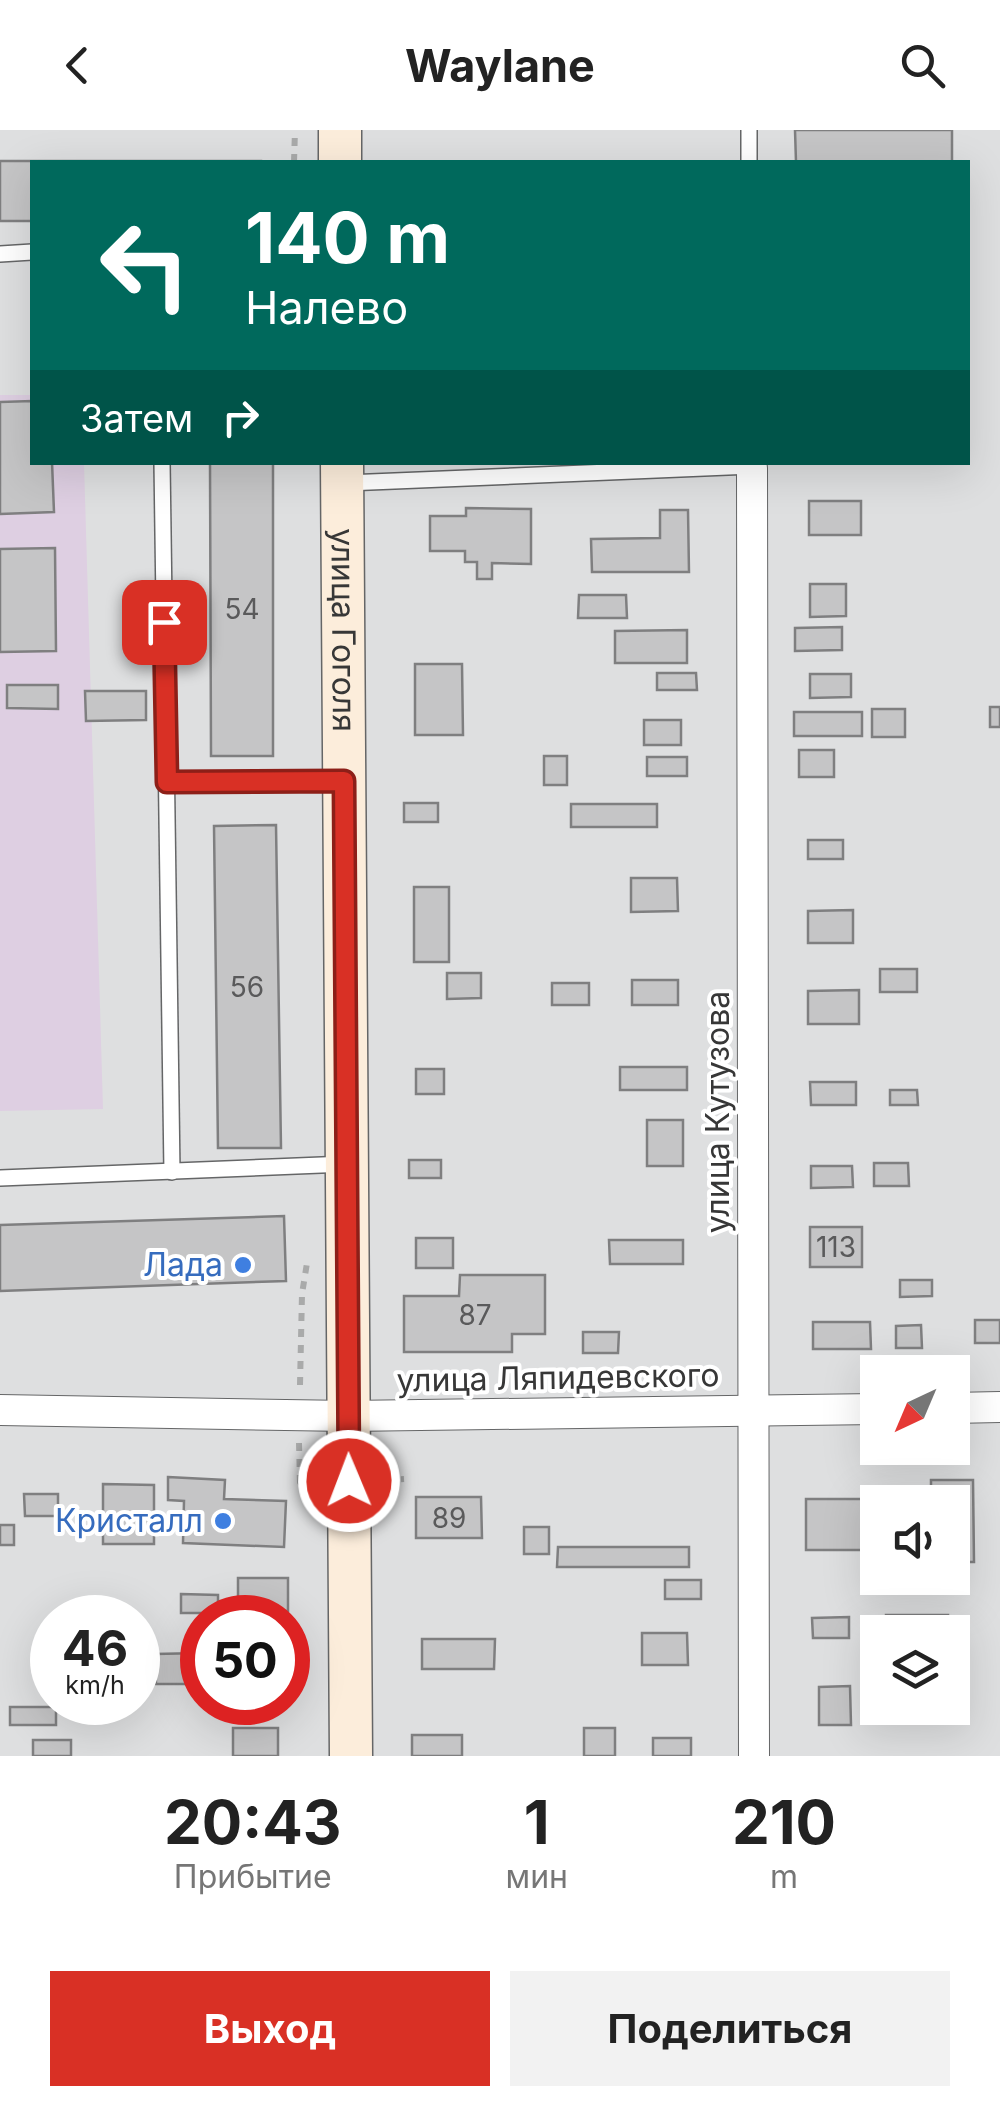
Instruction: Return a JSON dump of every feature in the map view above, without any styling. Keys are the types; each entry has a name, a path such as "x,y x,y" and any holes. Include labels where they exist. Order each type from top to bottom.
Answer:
{"main road":[{"path":"340,130 340,160"},
{"name":"улица Гоголя","path":"342,473 351,1756"}],"street":[{"name":"улица Кутузова","path":"752,465 754,1756"},
{"path":"970,1408 1000,1407"},
{"name":"улица Ляпидевского","path":"0,1410 348,1416 860,1409"}],"lane":[{"path":"749,130 749,160"},
{"path":"0,254 30,252"},
{"path":"162,465 172,1172"},
{"path":"342,473 752,465"},
{"path":"167,782 344,781"},
{"path":"0,1178 346,1164"}],"path":[{"path":"294,160 295,130"}],"shaded area":[{"path":"0,395 30,395 30,465 84,465 103,1109 0,1111"}],"building":[{"path":"795,130 952,130 952,160 796,160"},
{"path":"0,161 30,161 30,221 0,221"},
{"path":"30,401 30,465 52,465 54,512 0,514 0,402"},
{"path":"210,465 273,465 273,756 211,756"},
{"path":"809,501 861,501 861,535 809,535"},
{"path":"466,508 531,509 531,564 492,563 492,579 477,579 477,562 465,562 465,551 430,551 430,516 466,516"},
{"path":"660,510 688,510 689,572 592,572 591,539 660,538"},
{"path":"55,548 56,651 0,652 0,549"},
{"path":"810,584 846,584 846,616 810,617"},
{"path":"579,595 626,595 627,618 578,618"},
{"path":"842,627 842,650 795,651 795,628"},
{"path":"687,630 687,663 615,663 615,631"},
{"path":"415,664 462,664 463,735 415,735"},
{"path":"657,673 696,673 697,690 657,690"},
{"path":"810,674 851,674 851,697 810,698"},
{"path":"7,685 58,685 58,709 7,708"},
{"path":"85,691 146,691 146,720 86,721"},
{"path":"990,707 1000,707 1000,727 990,727"},
{"path":"872,709 905,709 905,737 872,737"},
{"path":"794,712 862,712 862,736 794,736"},
{"path":"644,720 681,720 681,745 644,745"},
{"path":"799,750 834,750 834,777 799,777"},
{"path":"544,756 567,756 567,785 544,785"},
{"path":"647,757 687,757 687,776 647,776"},
{"path":"404,803 438,803 438,822 404,822"},
{"path":"571,804 657,804 657,827 571,827"},
{"path":"276,825 281,1148 218,1148 214,826"},
{"path":"808,840 843,840 843,859 808,859"},
{"path":"631,878 677,878 678,911 631,912"},
{"path":"414,887 449,887 449,962 414,962"},
{"path":"853,910 853,943 808,943 808,911"},
{"path":"880,969 917,969 917,992 880,992"},
{"path":"447,973 481,973 481,998 447,999"},
{"path":"632,980 678,980 678,1005 632,1005"},
{"path":"552,983 589,983 589,1005 552,1005"},
{"path":"859,990 859,1024 808,1024 808,991"},
{"path":"620,1067 687,1067 687,1090 620,1090"},
{"path":"416,1069 444,1069 444,1094 416,1094"},
{"path":"810,1082 856,1082 856,1105 811,1105"},
{"path":"890,1090 917,1090 918,1105 890,1105"},
{"path":"647,1120 683,1120 683,1166 647,1166"},
{"path":"409,1160 441,1160 441,1178 409,1178"},
{"path":"874,1163 908,1163 909,1186 874,1186"},
{"path":"811,1166 852,1166 853,1187 811,1188"},
{"path":"284,1216 286,1281 0,1291 0,1225"},
{"path":"810,1227 862,1227 862,1267 810,1267"},
{"path":"416,1238 453,1238 453,1268 416,1268"},
{"path":"609,1240 683,1240 683,1264 610,1264"},
{"path":"460,1275 545,1275 545,1334 512,1334 512,1352 404,1352 404,1296 459,1296"},
{"path":"900,1280 932,1280 932,1296 900,1297"},
{"path":"975,1320 1000,1320 1000,1343 975,1343"},
{"path":"813,1322 870,1322 871,1349 813,1349"},
{"path":"921,1325 922,1348 896,1348 896,1326"},
{"path":"583,1332 619,1332 618,1353 583,1353"},
{"path":"168,1477 225,1480 224,1499 286,1501 284,1547 183,1543 184,1501 168,1500"},
{"path":"931,1480 973,1480 974,1562 970,1562 970,1485 931,1485"},
{"path":"103,1484 154,1485 154,1544 103,1544"},
{"path":"24,1494 58,1494 58,1516 25,1516"},
{"path":"416,1497 481,1497 482,1538 416,1538"},
{"path":"806,1499 860,1499 860,1550 806,1550"},
{"path":"0,1525 14,1525 14,1545 0,1545"},
{"path":"524,1527 549,1527 549,1554 524,1554"},
{"path":"558,1547 689,1547 689,1567 557,1567"},
{"path":"238,1578 288,1578 288,1595 238,1595"},
{"path":"665,1580 701,1580 701,1599 665,1599"},
{"path":"849,1617 849,1638 813,1638 812,1618"},
{"path":"642,1633 687,1633 688,1665 642,1665"},
{"path":"422,1639 495,1639 494,1669 422,1669"},
{"path":"180,1653 180,1684 160,1684 160,1654"},
{"path":"850,1686 851,1725 819,1725 819,1687"},
{"path":"10,1707 30,1707 30,1725 10,1725"},
{"path":"233,1728 278,1728 278,1756 233,1756"},
{"path":"584,1728 615,1728 615,1756 584,1756"},
{"path":"412,1735 462,1735 462,1756 412,1756"},
{"path":"653,1738 691,1738 691,1756 653,1756"},
{"path":"33,1740 71,1740 71,1756 33,1756"}],"place":[{"name":"Лада","path":"243,1265"},
{"name":"Кристалл","path":"223,1521"}],"route":[{"path":"164,622 167,782 344,781 349,1481"}]}
